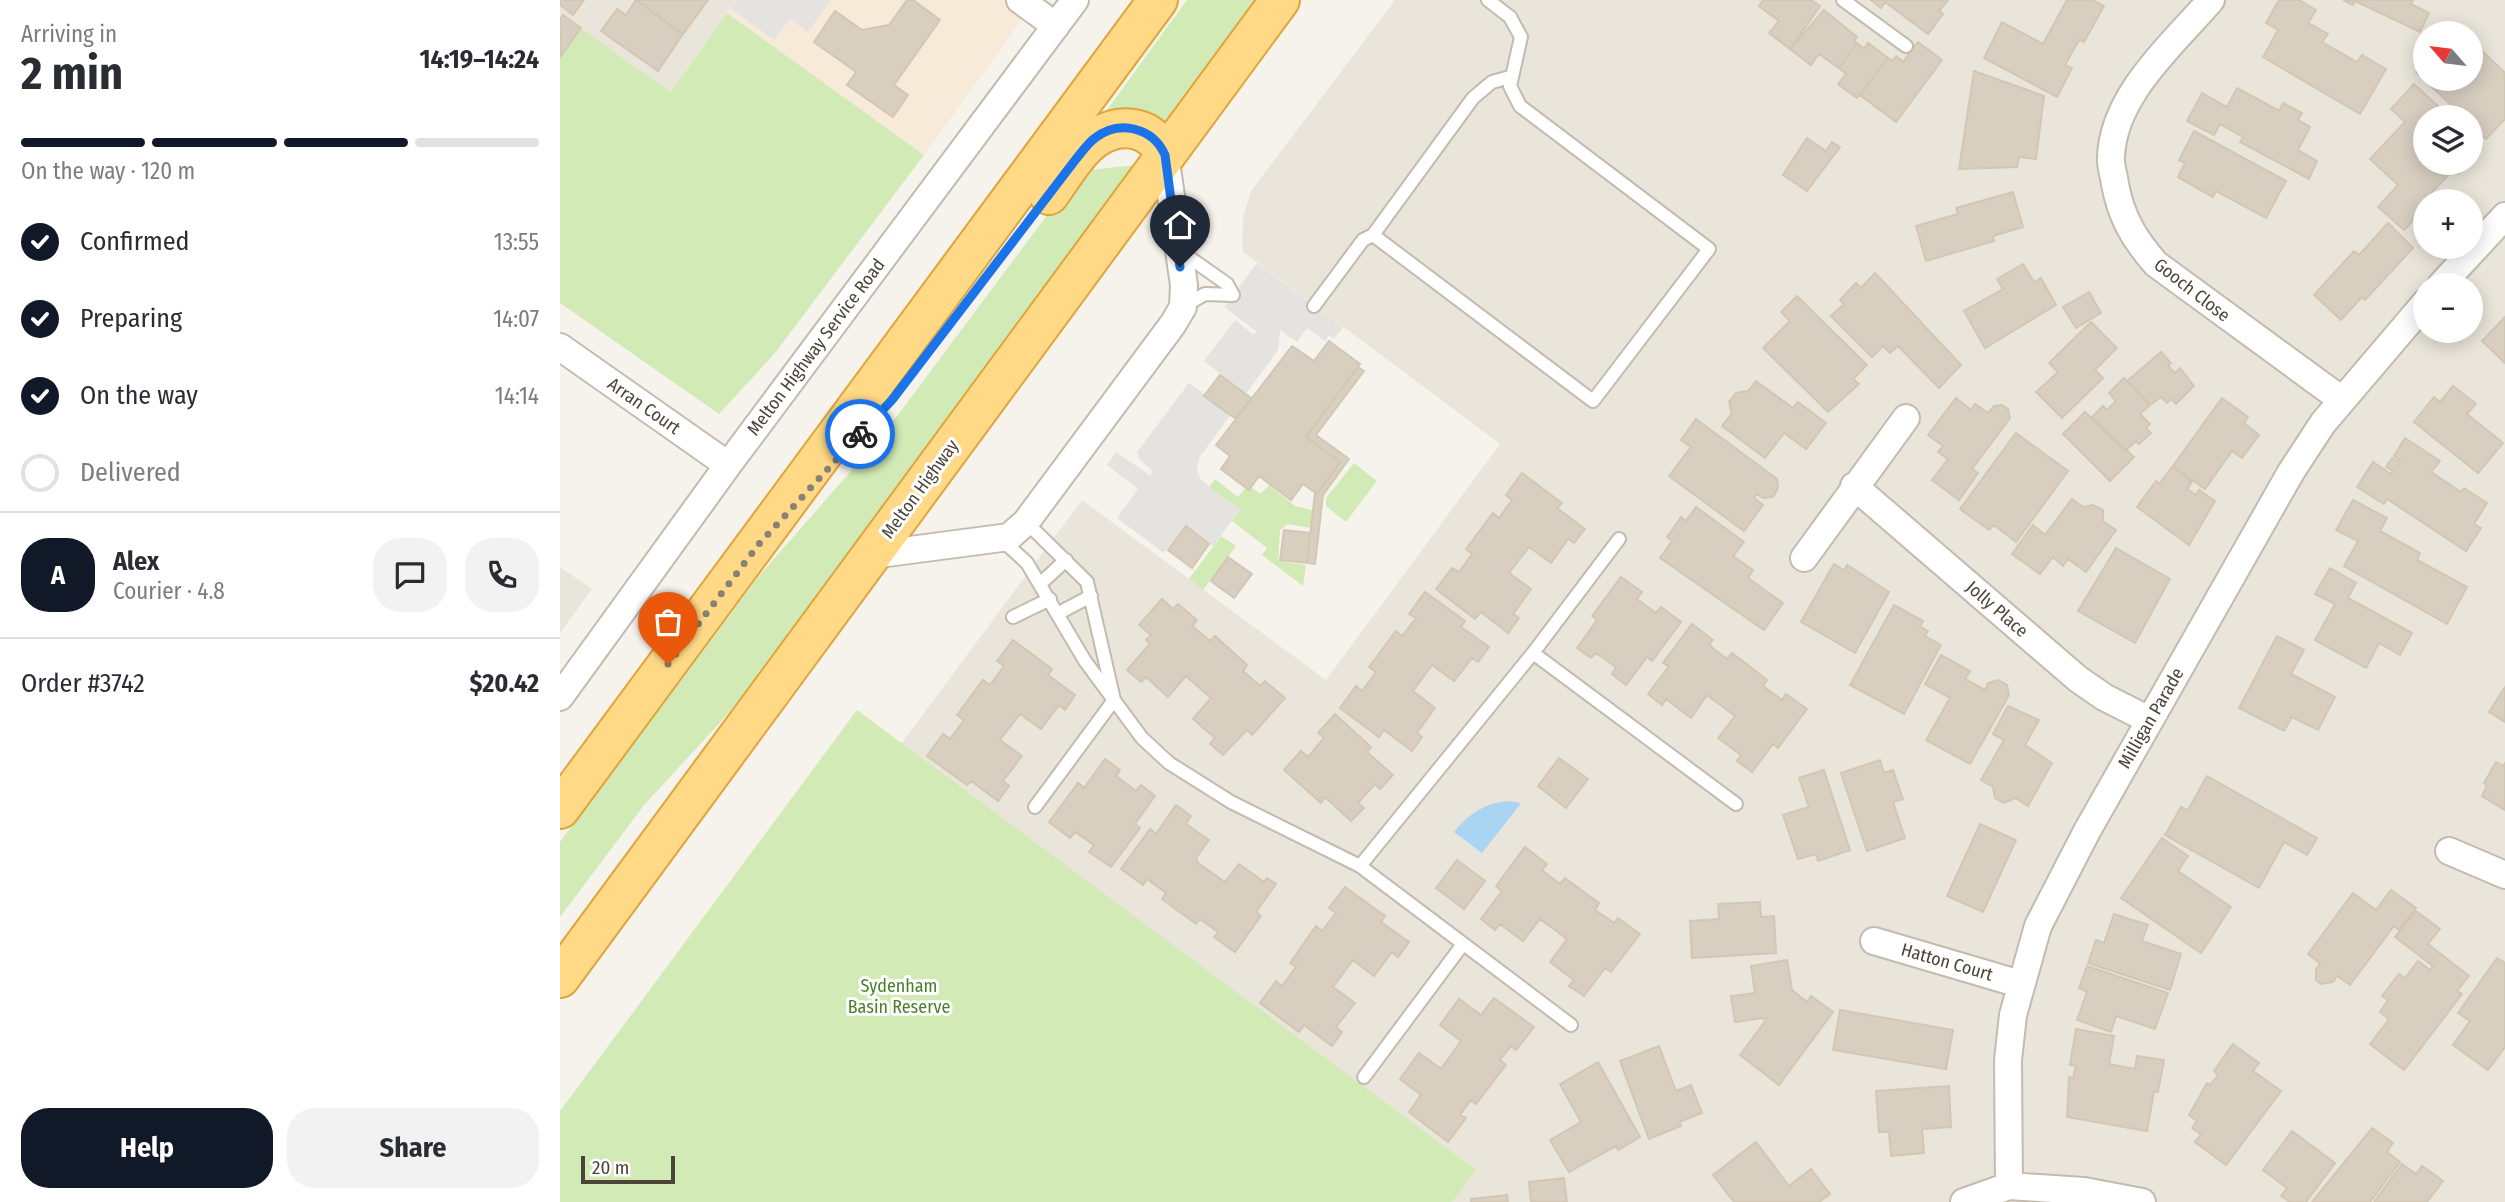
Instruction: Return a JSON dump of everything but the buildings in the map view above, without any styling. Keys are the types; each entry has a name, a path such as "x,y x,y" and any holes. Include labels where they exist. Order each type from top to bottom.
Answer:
{"highway":[{"path":"560,809 759,544 1158,0"},
{"name":"Melton Highway","path":"560,978 1280,0"},
{"path":"759,544 892,400 1076,159 1096,137 1128,128 1143,130 1154,137 1165,155"},
{"path":"560,936 624,848 741,732"}],"street":[{"path":"1020,0 1056,26"},
{"name":"Melton Highway Service Road","path":"560,696 728,465 1075,0"},
{"name":"Gooch Close","path":"2211,0 2140,84 2118,122 2110,157 2118,203 2133,239 2155,264 2342,400"},
{"path":"872,555 1009,537 1026,522 1183,307 1184,285 1165,155"},
{"path":"2452,273 2505,216"},
{"name":"Milligan Parade","path":"2010,1186 2008,1060 2020,984 2038,926 2149,720 2291,472 2342,400 2413,317"},
{"name":"Arran Court","path":"560,347 728,465"},
{"path":"1804,558 1906,418"},
{"name":"Jolly Place","path":"1854,486 2078,679 2104,697 2149,720"},
{"path":"2449,850 2505,876"},
{"name":"Hatton Court","path":"1874,941 2020,984"},
{"path":"1964,1202 2010,1186 2084,1191 2142,1202"}],"lane":[{"path":"1373,234 1593,401 1709,249 1520,106 1510,86 1510,77 1521,37 1510,17 1488,0"},
{"path":"1843,0 1906,46"},
{"path":"1314,306 1363,240 1373,234 1473,98 1492,82 1510,77"},
{"path":"1177,249 1227,284 1233,295 1205,294 1183,307"},
{"path":"1026,522 1043,542 1066,560 1087,582 1114,700 1035,807"},
{"path":"1000,538 1027,563 1050,598 1085,662 1142,738 1169,763 1198,783 1360,866 1570,1025"},
{"path":"1360,866 1533,653 1619,539"},
{"path":"1041,583 1066,560"},
{"path":"1057,614 1091,596"},
{"path":"1013,617 1050,598"},
{"path":"1533,653 1736,804"},
{"path":"1364,1077 1463,944"}],"shaded area":[{"path":"560,0 736,0 671,92 582,29 560,59"},
{"path":"736,0 1036,0 924,155 727,13"},
{"path":"737,0 831,0 808,32 790,19 774,40 730,8"},
{"path":"1395,0 2505,0 2505,1202 561,1202 1082,500 1326,680 1500,444 1242,251 1243,218 1251,191"},
{"path":"1257,263 1343,327 1334,339 1329,335 1325,341 1307,328 1297,342 1280,330 1278,350 1199,458 1197,470 1201,480 1240,510 1213,546 1186,525 1164,553 1117,518 1138,489 1107,465 1116,452 1151,476 1152,470 1140,460 1137,452 1189,383 1206,395 1222,375 1204,361 1235,320 1253,334 1257,332 1224,307"},
{"path":"560,567 592,589 560,633"}],"green space":[{"path":"1187,0 1257,0 1165,125 1104,114"},
{"path":"727,13 924,155 775,353 719,414 560,303 560,59 582,29 671,92"},
{"path":"1136,165 764,668 726,716 645,804 560,917 560,842 759,576 886,431 1080,171"},
{"path":"1354,463 1377,481 1346,522 1326,506 1326,498"},
{"path":"1215,479 1238,497 1245,488 1252,488 1261,494 1269,485 1295,506 1315,511 1311,528 1288,524 1280,530 1278,561 1306,565 1303,586 1262,555 1267,548 1232,521 1240,510 1209,487"},
{"path":"1221,536 1236,546 1203,590 1189,579"},
{"name":"Sydenham Basin Reserve","path":"857,710 1476,1170 1452,1202 560,1202 560,1111"}],"water":[{"path":"1508,801 1521,803 1482,853 1454,832 1478,810"}],"way so far":[{"path":"668,664 759,544 860,434"}],"route":[{"path":"860,434 892,400 1076,159 1096,137 1128,128 1143,130 1161,145 1165,155 1180,267"}]}
